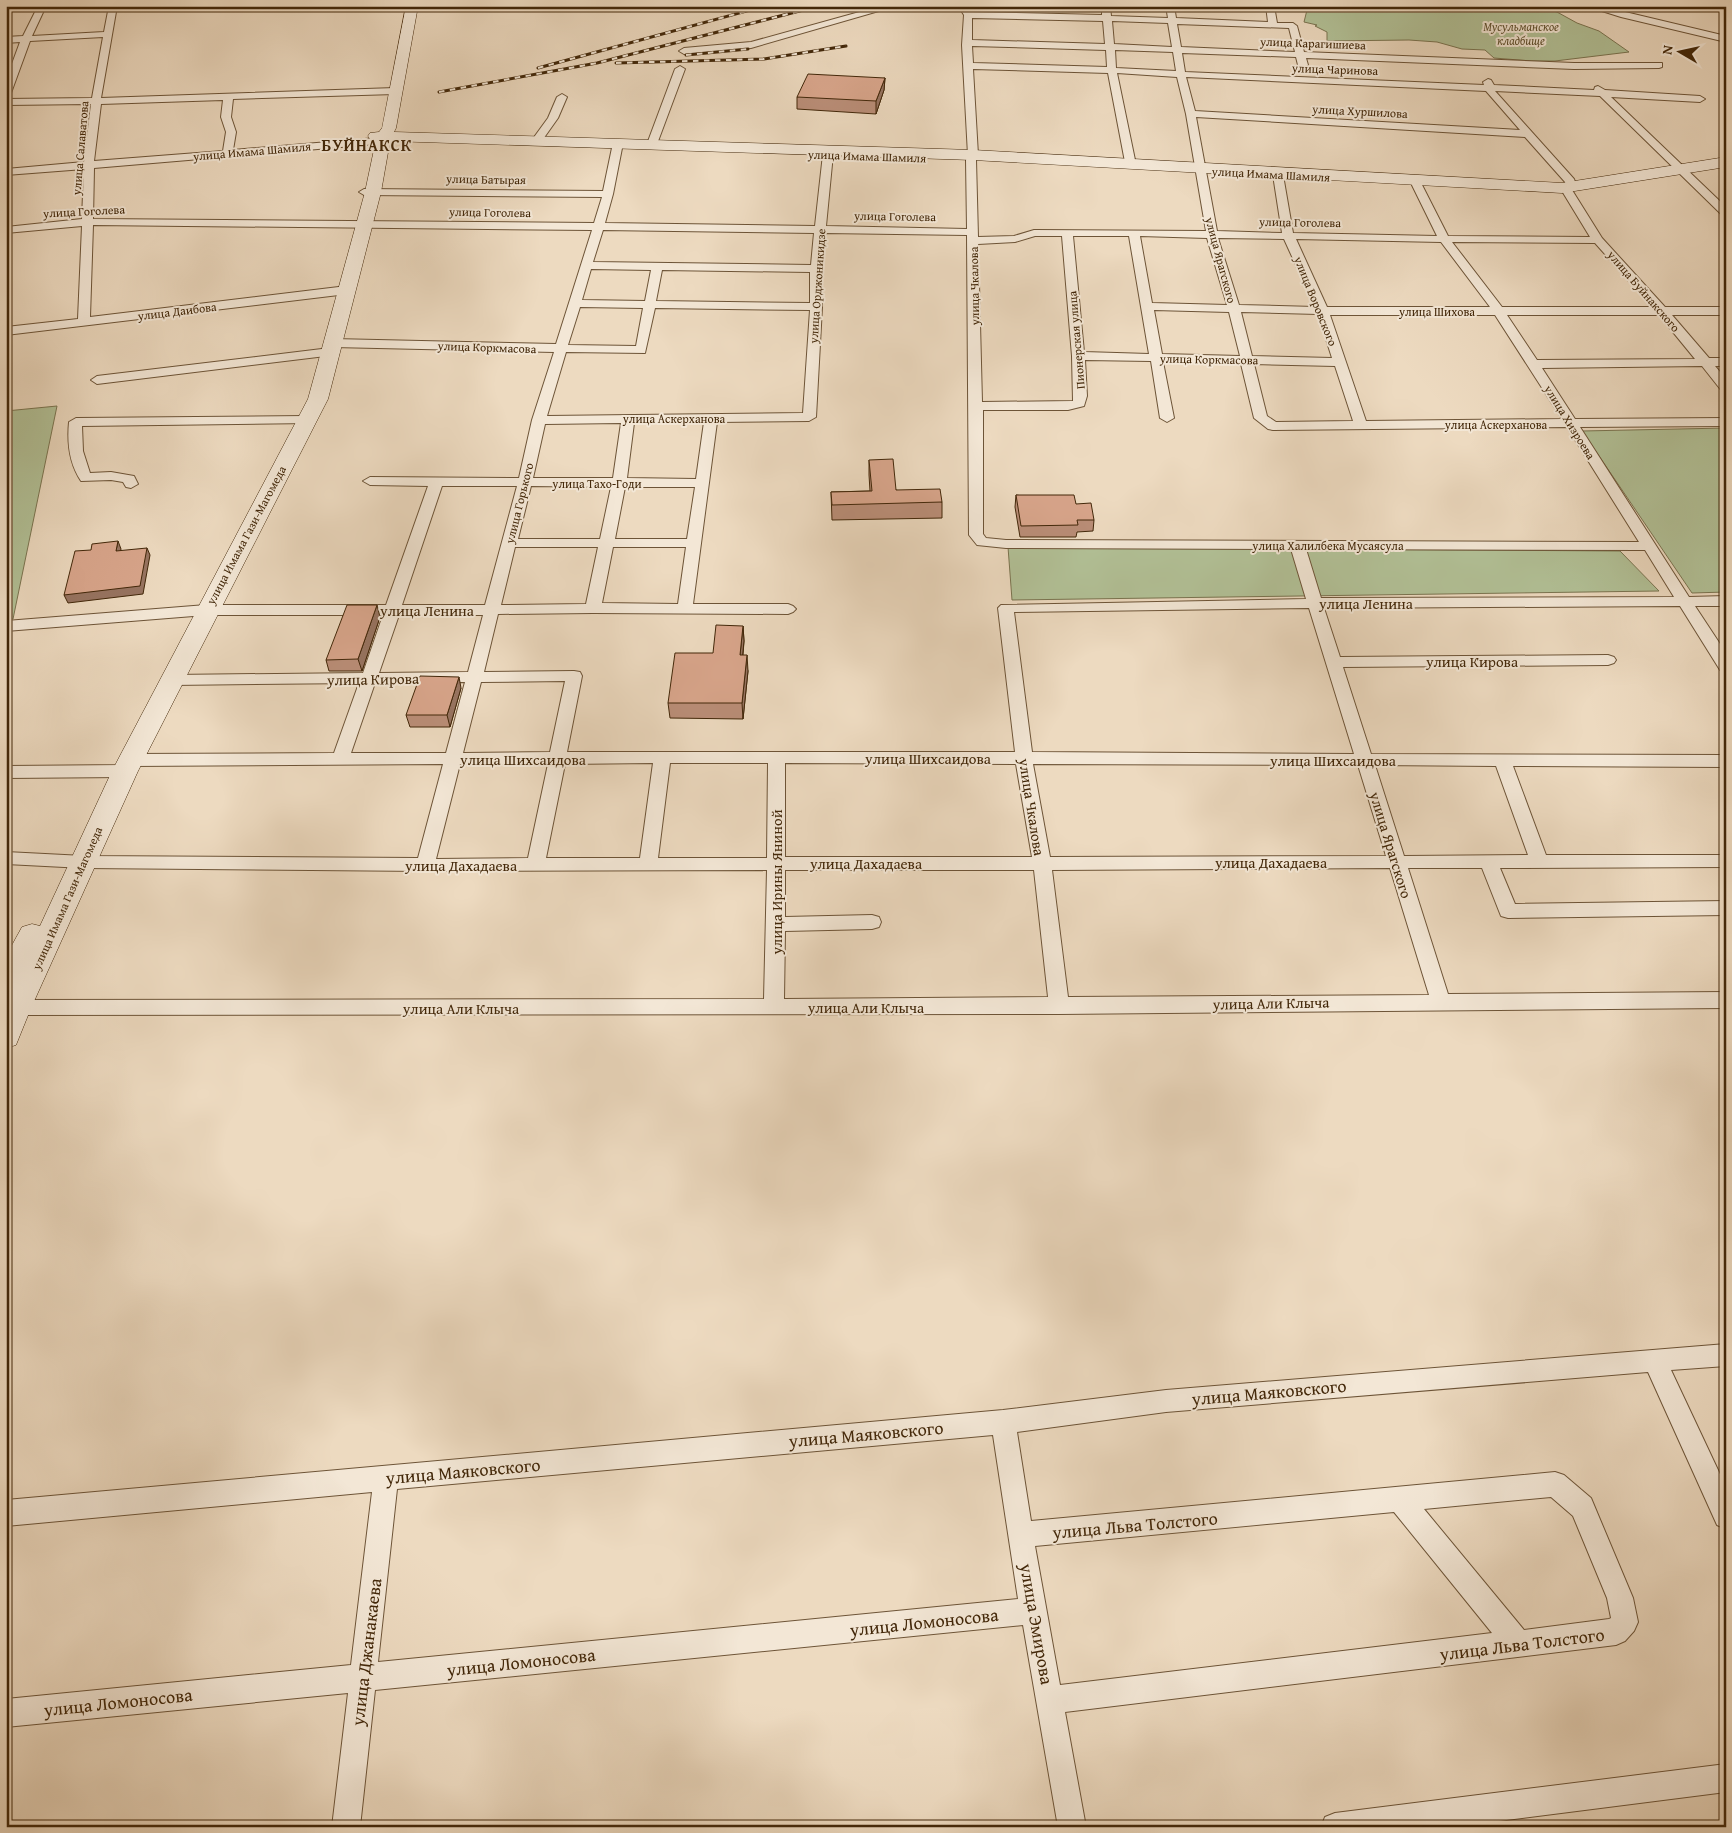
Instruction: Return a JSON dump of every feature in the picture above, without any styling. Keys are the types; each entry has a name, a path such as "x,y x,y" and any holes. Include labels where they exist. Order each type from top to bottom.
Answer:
{"main road":[{"path":"392,91 405,6"},
{"path":"122,768 301,420 327,349 368,192 412,6"},
{"name":"улица Имама Шамиля","path":"380,138 537,140 618,145 652,144 1200,169 1569,189 1726,168"},
{"name":"улица Имама Шамиля","path":"380,138 1132,163 1278,175 1415,180"},
{"name":"улица Имама Шамиля","path":"1685,173 1726,162"},
{"name":"улица Имама Гази-Магомеда","path":"6,1038 10,1000 122,768 171,680 202,611"}],"street":[{"path":"6,93 26,39 42,6"},
{"name":"улица Салаватова","path":"84,323 89,164 96,101 113,6"},
{"path":"684,51 751,45 892,6"},
{"path":"965,11 1009,6"},
{"path":"1106,6 1112,70 1130,162 1132,163"},
{"name":"улица Ярагского","path":"1170,6 1181,75 1191,114 1212,235 1234,308 1261,418 1266,422"},
{"path":"1270,6 1273,25"},
{"path":"1590,6 1634,20 1662,24 1726,39"},
{"path":"965,11 1293,26 1308,81"},
{"name":"улица Чкалова","path":"965,11 972,158 976,535 982,542 1006,544"},
{"path":"6,40 107,34"},
{"name":"улица Карагишиева","path":"967,43 1574,66 1659,64"},
{"name":"улица Буйнакского","path":"1480,62 1490,88 1528,134 1570,180 1569,189 1598,240 1663,312 1726,387"},
{"name":"улица Чаринова","path":"969,66 1020,65 1308,81 1602,92 1700,99"},
{"path":"1574,66 1726,213"},
{"path":"652,144 680,69"},
{"path":"6,102 96,101 392,91"},
{"path":"228,97 226,117 231,132 228,152"},
{"path":"537,140 544,133 553,118 562,97"},
{"name":"улица Хуршилова","path":"1191,114 1528,134"},
{"name":"улица Имама Шамиля","path":"6,172 380,138"},
{"name":"улица Горького","path":"425,865 525,483 539,420 608,194 618,145"},
{"name":"улица Орджоникидзе","path":"808,417 816,307 816,269 828,154"},
{"name":"улица Воровского","path":"1278,175 1288,235 1323,311 1362,425"},
{"name":"улица Хизроева","path":"1415,180 1444,239 1499,311 1726,666"},
{"name":"улица Батырая","path":"368,192 608,194"},
{"name":"улица Гоголева","path":"6,230 86,222 360,223 597,228 821,229 1015,239 1034,233 1134,233 1598,240"},
{"name":"Пионерская улица","path":"976,406 1068,406 1079,404 1081,396 1067,233"},
{"path":"1134,233 1158,358 1167,418"},
{"path":"586,265 816,269"},
{"path":"649,305 657,267"},
{"name":"улица Даибова","path":"6,330 84,323 341,290"},
{"path":"574,303 816,307"},
{"name":"улица Коркмасова","path":"97,380 327,349 641,350 649,305"},
{"name":"улица Шихова","path":"1148,306 1323,311 1726,311"},
{"name":"улица Коркмасова","path":"1078,356 1340,362"},
{"path":"1534,364 1726,362"},
{"name":"улица Аскерханова","path":"539,420 808,417"},
{"path":"593,608 619,483 628,418"},
{"path":"685,608 711,418"},
{"path":"131,484 129,479 111,476 86,478 81,470 77,451 74,434 76,422 301,420"},
{"name":"улица Аскерханова","path":"1266,422 1273,426 1726,422"},
{"name":"улица Тахо-Годи","path":"370,481 703,483"},
{"path":"342,759 437,481"},
{"path":"509,543 695,543"},
{"name":"улица Халилбека Мусаясула","path":"1006,544 1650,546"},
{"name":"улица Ярагского","path":"1297,545 1336,662 1440,1002"},
{"name":"улица Ленина","path":"1006,608 1316,603 1726,601"},
{"name":"улица Ленина","path":"6,626 202,611 593,608 788,609"},
{"name":"улица Чкалова","path":"1006,608 1024,759 1042,862 1059,1006"},
{"name":"улица Кирова","path":"1336,662 1608,660"},
{"path":"536,864 574,676"},
{"name":"улица Кирова","path":"171,680 574,676"},
{"name":"улица Шихсаидова","path":"6,772 342,759 453,760 777,757 1726,760"},
{"name":"улица Ирины Яниной","path":"774,1007 777,757"},
{"path":"648,863 662,758"},
{"path":"1502,760 1540,862"},
{"name":"улица Дахадаева","path":"6,858 76,862 425,865 1726,861"},
{"path":"1489,862 1508,911 1726,908"},
{"path":"776,924 872,922"},
{"name":"улица Али Клыча","path":"10,1000 774,1007 1725,1001"},
{"name":"улица Маяковского","path":"6,1513 1003,1422 1203,1398 1726,1355"},
{"path":"1655,1361 1726,1516"},
{"name":"улица Эмирова","path":"1003,1422 1020,1535 1035,1610 1072,1827"},
{"name":"улица Джанакаева","path":"346,1827 386,1478"},
{"name":"улица Льва Толстого","path":"1020,1535 1555,1484 1582,1506 1620,1598 1625,1622 1616,1632 1050,1700"},
{"path":"1401,1500 1519,1645"},
{"name":"улица Ломоносова","path":"6,1713 1035,1610"},
{"path":"1335,1827 1726,1778"}],"green space":[{"name":"Мусульманское кладбище","path":"1308,6 1534,6 1557,12 1577,23 1599,31 1629,52 1555,61 1531,61 1494,58 1485,50 1462,49 1437,42 1409,40 1327,41 1327,32 1315,26 1317,25 1304,22"},
{"path":"57,406 13,619 6,619 6,411"},
{"path":"1726,428 1726,592 1692,593 1582,431"},
{"path":"1008,547 1620,551 1659,591 1012,600"}],"building":[{"path":"808,74 885,78 876,101 797,97"},
{"path":"893,459 896,490 940,489 942,502 832,505 831,492 872,491 869,460"},
{"path":"1016,495 1074,495 1076,504 1091,503 1094,520 1077,520 1078,525 1021,526"},
{"path":"118,541 116,551 147,548 140,586 64,595 75,551 91,550 92,544"},
{"path":"347,605 377,605 358,659 326,660"},
{"path":"716,625 743,626 740,655 747,655 742,703 668,703 675,653 713,653"},
{"path":"420,676 459,677 447,715 406,715"}],"railway":[{"path":"538,68 765,6"},
{"path":"439,92 597,63 819,6"},
{"path":"616,63 764,59 846,46"},
{"path":"686,55 748,49"}],"district":[{"name":"БУЙНАКСК","path":"367,145"}]}
